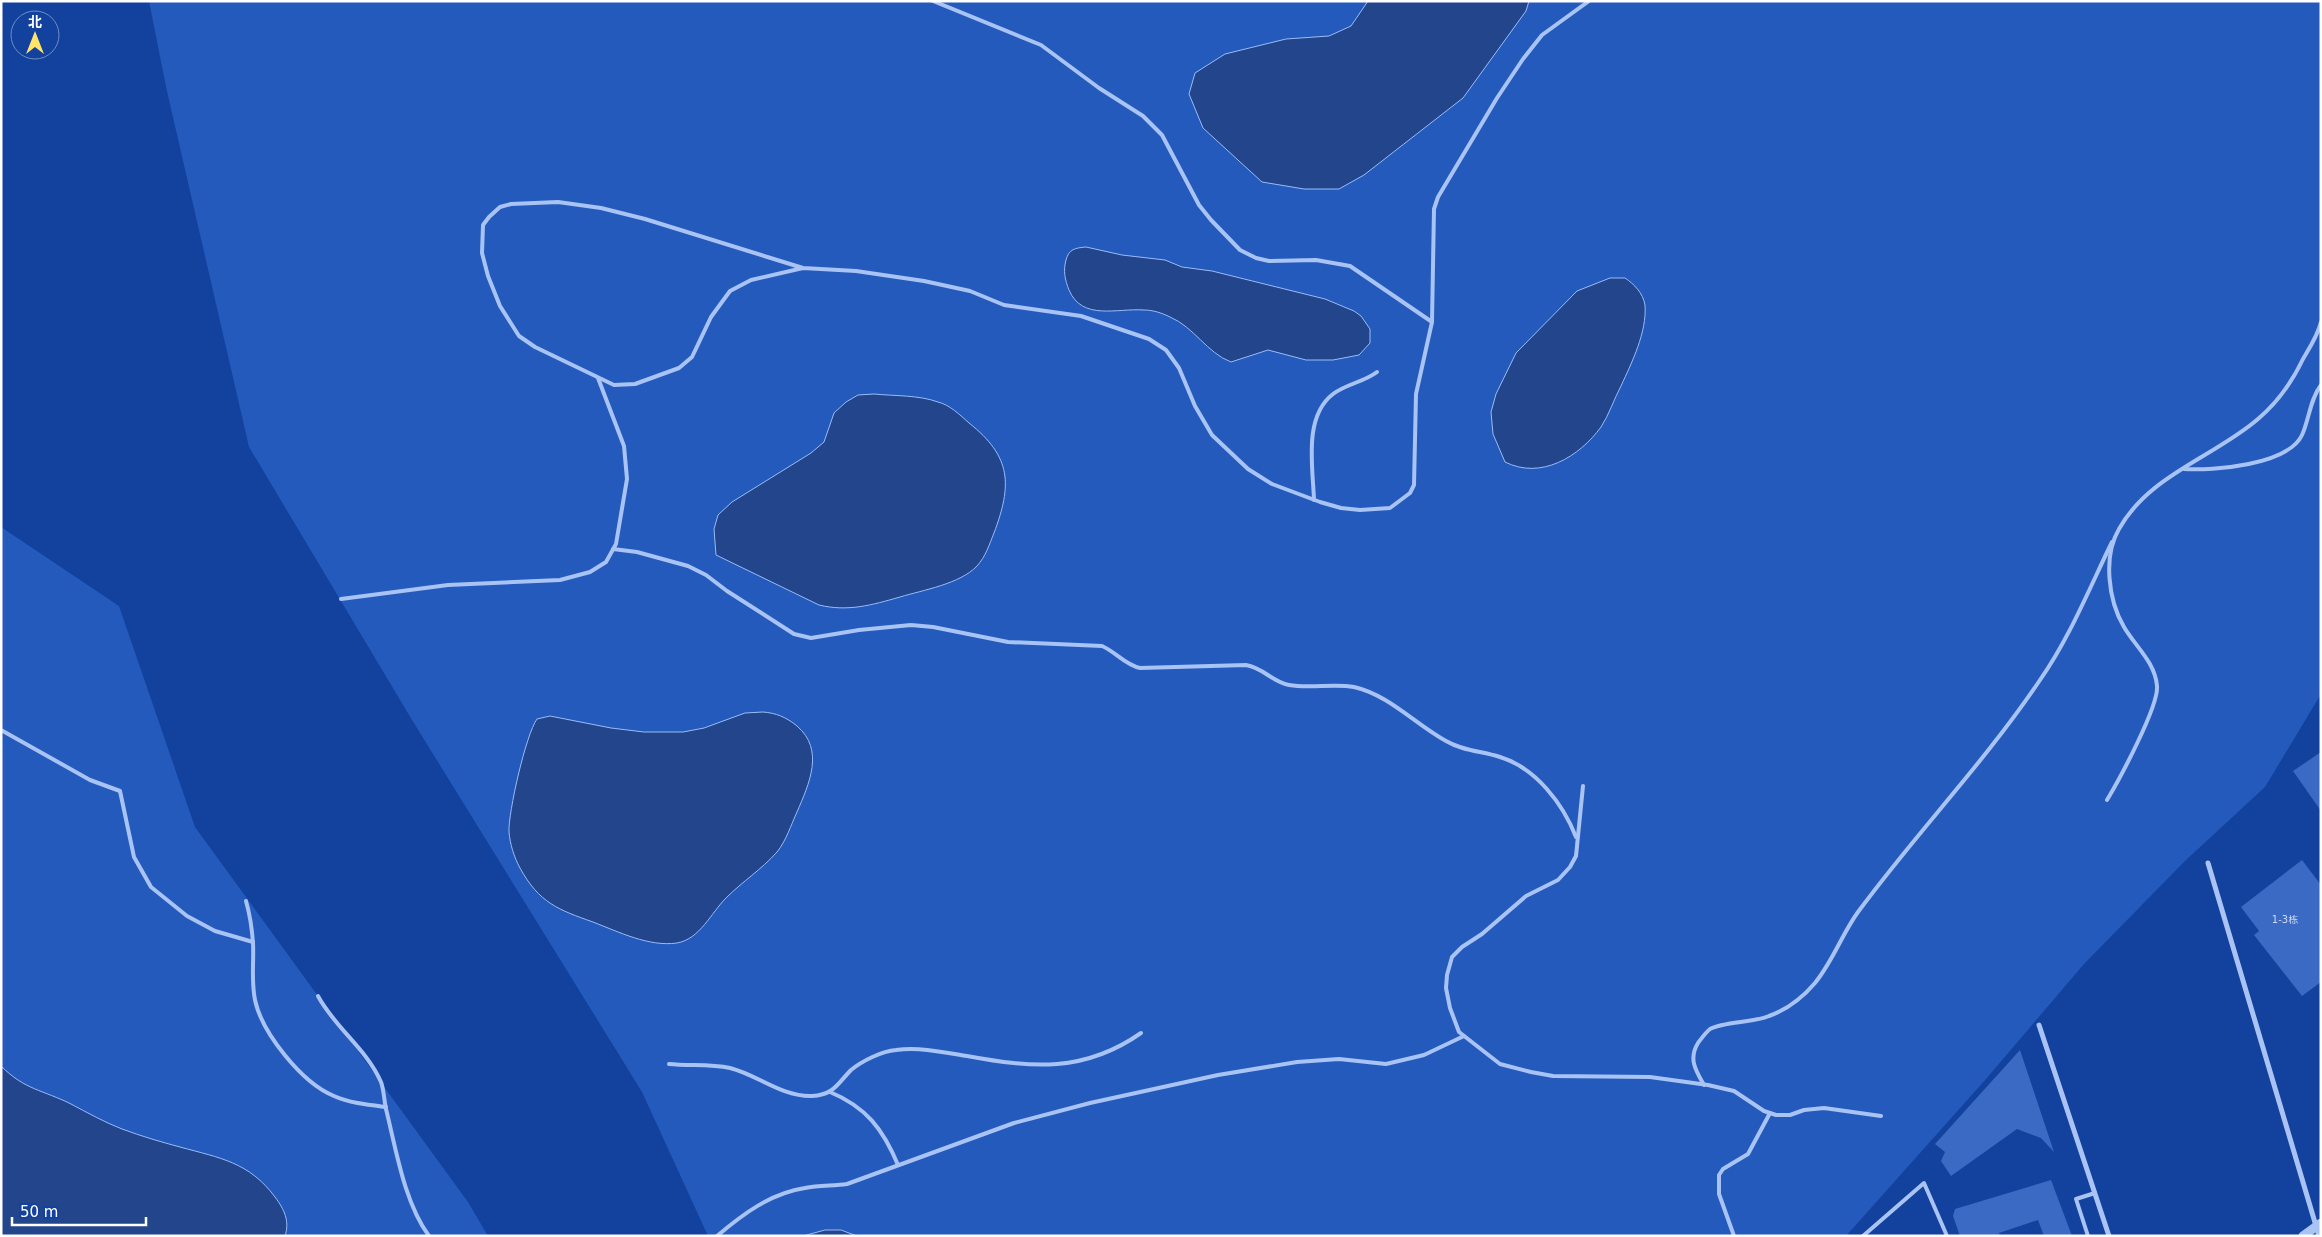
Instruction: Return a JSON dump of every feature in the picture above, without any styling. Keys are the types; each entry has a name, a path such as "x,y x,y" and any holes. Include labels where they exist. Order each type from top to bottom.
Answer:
{"street":[{"path":"2208,862 2318,1229 2302,1236"},
{"path":"2039,1025 2109,1236"}],"lane":[{"path":"933,1 1041,45 1099,88 1142,116 1162,135 1199,205 1240,250 1256,258 1269,261 1316,260 1350,266 1432,322"},
{"path":"803,268 751,280 730,290 711,317 692,357 679,368 635,384 614,385 535,347 520,336 512,326 488,276 482,253 483,225 488,216 500,207 512,204 558,202 601,208 645,219 803,268 856,271 924,281 970,291 1004,304 1082,316 1149,339 1166,350 1179,368 1195,406 1212,435 1248,469 1272,484 1341,508 1374,510 1390,508 1410,493 1414,485 1416,394 1432,322 1434,244 1432,224 1438,197 1497,98 1523,59 1542,36 1589,1"},
{"path":"1704,1085 1694,1066 1693,1059 1694,1050 1709,1029 1770,1016 1787,1007 1814,984 1857,914 1911,844 1963,784 2040,680 2078,614 2120,527 2139,503 2170,477 2241,432 2274,403 2292,380 2320,329 2321,322"},
{"path":"1314,500 1312,441 1319,413 1325,402 1333,394 1369,378 1377,372"},
{"path":"341,598 448,584 560,580 590,572 606,562 616,544 627,479 624,446 598,378"},
{"path":"2183,469 2220,469 2257,462 2291,450 2302,435 2321,385"},
{"path":"2108,800 2141,733 2158,687 2153,668 2123,626 2115,606 2110,569 2112,542"},
{"path":"613,549 637,552 688,566 706,575 727,591 794,634 810,638 859,630 911,625 933,627 1008,642 1102,646 1115,652 1131,666 1140,668 1246,665 1258,667 1273,679 1288,685 1353,687 1374,694 1460,749 1503,758 1537,779 1559,805 1576,837"},
{"path":"1,730 90,780 120,791 134,857 151,887 187,916 215,931 253,942"},
{"path":"1583,786 1576,837 1576,856 1570,867 1558,880 1526,896 1452,957 1446,988 1450,1008 1459,1032 1500,1064 1531,1072 1554,1076 1650,1077 1704,1085 1734,1091 1770,1113 1790,1115 1813,1108 1835,1108 1862,1115 1881,1116"},
{"path":"246,901 253,942 253,975 256,1001 268,1032 279,1048 311,1081 334,1096 386,1108"},
{"path":"318,996 335,1022 362,1051 381,1083 404,1181 417,1216 429,1236"},
{"path":"669,1064 730,1068 794,1094 812,1096 830,1092 851,1071 870,1059 893,1050 926,1049 988,1060 1040,1066 1060,1065 1101,1056 1123,1046 1141,1033"},
{"path":"717,1236 752,1210 783,1192 806,1187 827,1187 847,1184 1014,1123 1090,1103 1218,1075 1297,1062 1339,1059 1386,1064 1424,1055 1464,1036"},
{"path":"830,1092 844,1098 865,1112 889,1144 898,1165"},
{"path":"1734,1236 1719,1194 1719,1175 1723,1169 1748,1154 1770,1113"},
{"path":"1863,1236 1924,1183 1947,1236"},
{"path":"2088,1236 2076,1199 2095,1193"}],"shaded area":[{"path":"149,1 2321,1 2321,694 2265,787 2185,861 2084,964 1986,1079 1846,1236 708,1236 642,1092 412,720 249,447 166,87"},
{"path":"1368,1 1529,1 1526,11 1463,98 1364,175 1339,189 1304,189 1262,182 1203,128 1189,94 1195,73 1225,54 1286,39 1329,36 1351,26"},
{"path":"1086,247 1122,255 1165,260 1182,267 1212,271 1325,299 1354,311 1361,316 1370,329 1370,343 1359,355 1333,360 1306,360 1268,350 1231,362 1215,353 1179,321 1164,314 1147,310 1101,311 1082,306 1075,300 1069,290 1065,268 1067,256 1071,251"},
{"path":"1610,278 1625,278 1635,286 1644,301 1645,315 1644,326 1634,357 1604,422 1582,448 1558,462 1545,467 1532,468 1519,467 1505,462 1493,434 1491,412 1496,394 1516,353 1577,291"},
{"path":"874,394 915,397 942,403 962,417 994,448 1001,460 1004,473 1004,500 989,546 977,566 961,577 941,586 870,605 840,608 819,605 716,555 714,529 718,515 732,502 811,453 824,442 834,413 846,402 858,395"},
{"path":"1,527 119,606 195,827 468,1202 488,1236 1,1236"},
{"path":"763,712 777,714 785,718 806,735 812,756 810,779 788,833 777,852 726,898 699,931 685,941 666,944 634,938 560,909 542,897 527,880 518,864 510,841 509,822 523,756 537,719 550,716 611,728 644,732 683,732 704,728 745,713"},
{"path":"1,1066 26,1085 129,1132 221,1158 244,1169 265,1185 281,1206 287,1225 285,1236 1,1236"},
{"path":"825,1230 841,1230 857,1236 803,1236"}],"building":[{"path":"2321,752 2321,811 2293,771"},
{"path":"2302,860 2321,885 2321,982 2302,996 2254,935 2259,931 2241,907"},
{"path":"2020,1050 2054,1152 2041,1138 2017,1129 1951,1176 1941,1161 1945,1152 1935,1144"},
{"path":"2051,1180 2072,1236 2044,1236 2038,1220 1999,1233 2000,1236 1960,1236 1953,1216 1955,1209"}]}
